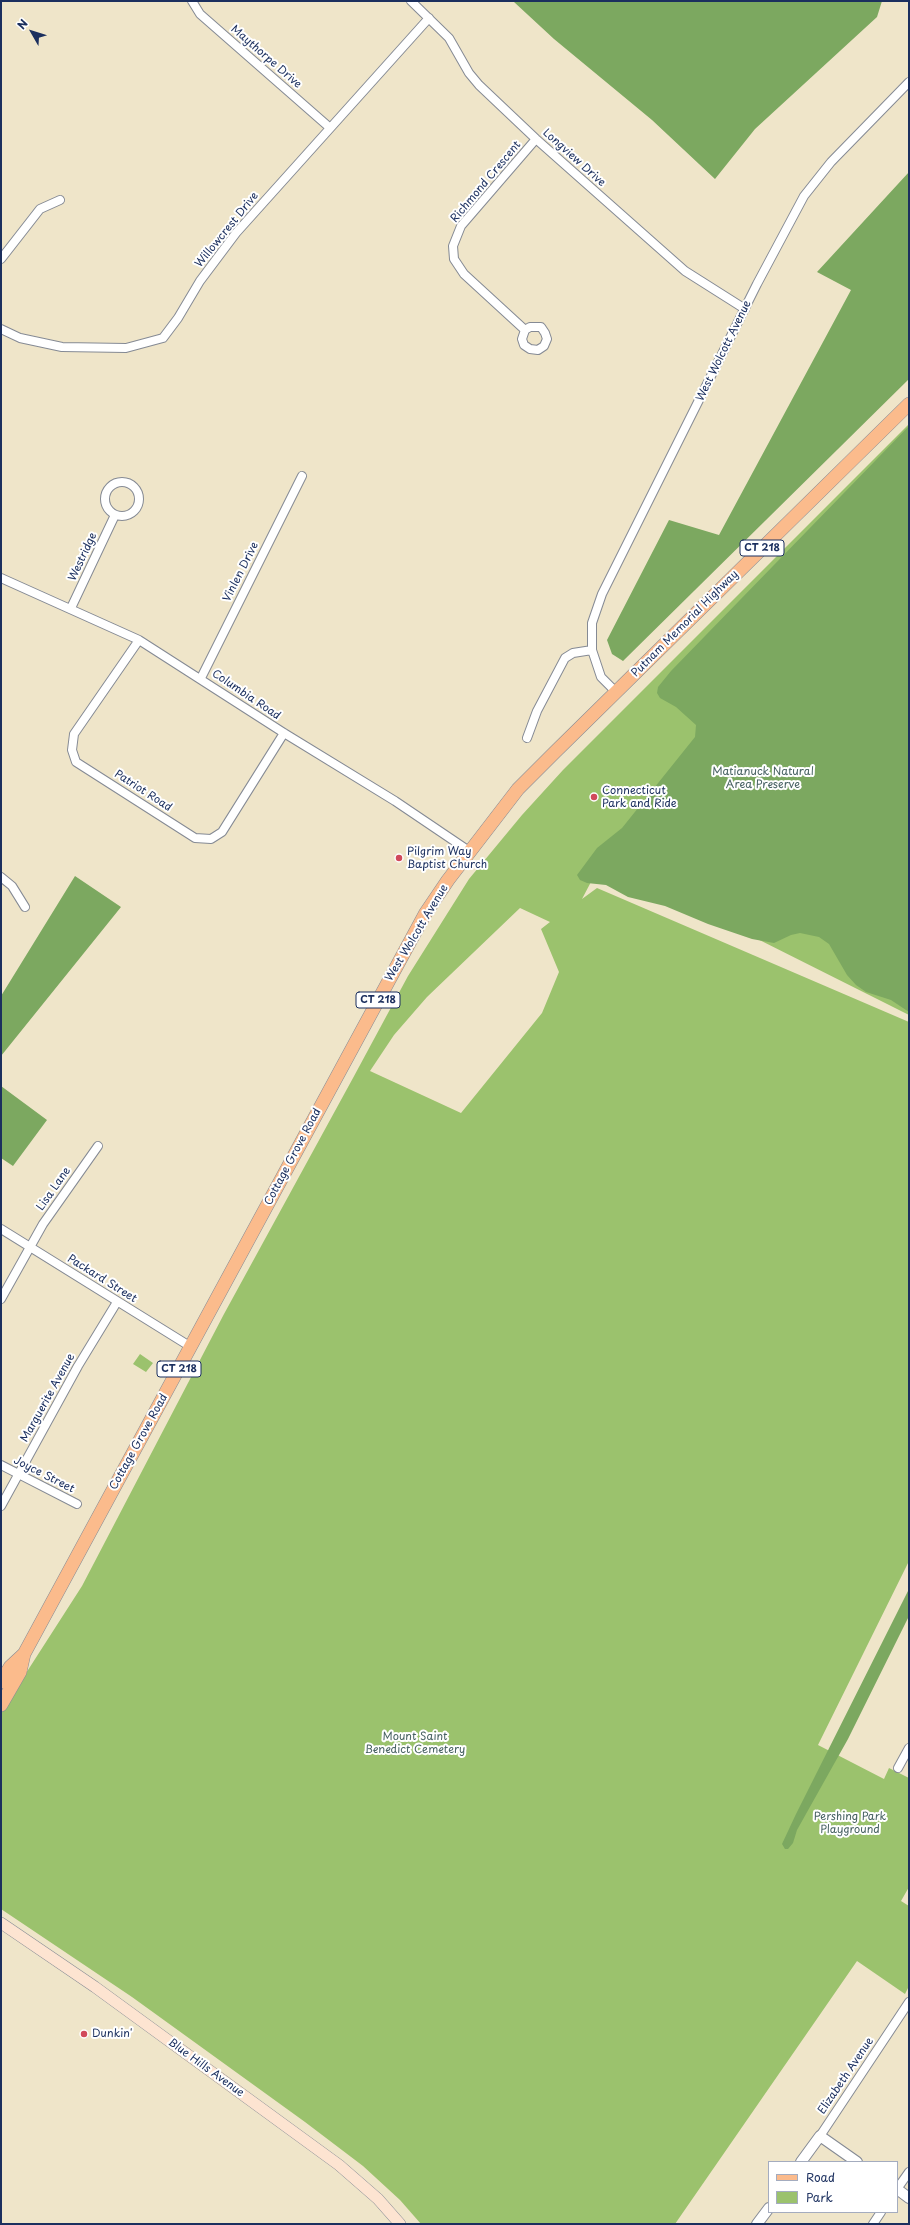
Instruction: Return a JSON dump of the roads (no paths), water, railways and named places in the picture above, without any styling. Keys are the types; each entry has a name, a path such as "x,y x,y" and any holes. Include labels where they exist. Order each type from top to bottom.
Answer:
{"main road":[{"name":"Putnam Memorial Highway","path":"616,692 909,404"},
{"name":"West Wolcott Avenue","path":"333,1083 423,919 469,851 518,789 616,692"},
{"name":"Cottage Grove Road","path":"1,1705 20,1672 24,1654 333,1083"},
{"name":"Cottage Grove Road","path":"1,1682 10,1667 24,1654"},
{"name":"Blue Hills Avenue","path":"1,1923 95,1987 338,2165 378,2199 400,2224"}],"street":[{"name":"Maythorpe Drive","path":"192,1 200,14 329,127"},
{"name":"Longview Drive","path":"410,1 449,38 469,72 479,85 536,139 685,271 745,309"},
{"name":"Willowcrest Drive","path":"1,329 20,338 62,347 126,348 163,338 178,318 200,281 236,233 329,127 429,18"},
{"name":"West Wolcott Avenue","path":"616,692 601,677 592,650 592,623 602,594 745,309 806,192 831,162 909,82"},
{"name":"Richmond Crescent","path":"525,330 464,274 454,259 453,246 461,226 536,139"},
{"path":"1,259 40,208 60,200"},
{"name":"Vinlen Drive","path":"201,678 302,476"},
{"path":"116,483 129,484 138,493 138,507 128,516 115,515 106,505 106,492 116,483"},
{"name":"Westridge","path":"71,608 115,515"},
{"name":"Columbia Road","path":"1,578 71,608 139,640 201,678 284,733 395,801 469,851"},
{"name":"Patriot Road","path":"139,640 74,734 72,750 76,762 195,838 211,839 222,832 284,733"},
{"path":"527,738 537,711 566,658 573,653 592,650"},
{"path":"1,877 12,886 25,907"},
{"name":"Lisa Lane","path":"1,1300 29,1246 98,1146"},
{"name":"Packard Street","path":"1,1229 191,1347"},
{"name":"Marguerite Avenue","path":"1,1506 78,1366 117,1302"},
{"name":"Joyce Street","path":"1,1465 77,1504"},
{"path":"898,1768 909,1748"},
{"name":"Elizabeth Avenue","path":"802,2161 909,2002"},
{"path":"820,2136 856,2161"},
{"path":"898,2188 909,2172"},
{"path":"898,2190 909,2198"},
{"path":"757,2224 768,2209"},
{"path":"873,2224 880,2213"}],"place":[{"name":"Connecticut Park and Ride","path":"594,797"},
{"name":"Pilgrim Way Baptist Church","path":"399,858"},
{"name":"Dunkin'","path":"84,2034"}],"park label":[{"name":"Matianuck Natural Area Preserve","path":"763,778"},
{"name":"Mount Saint Benedict Cemetery","path":"415,1743"},
{"name":"Pershing Park Playground","path":"850,1823"}]}
